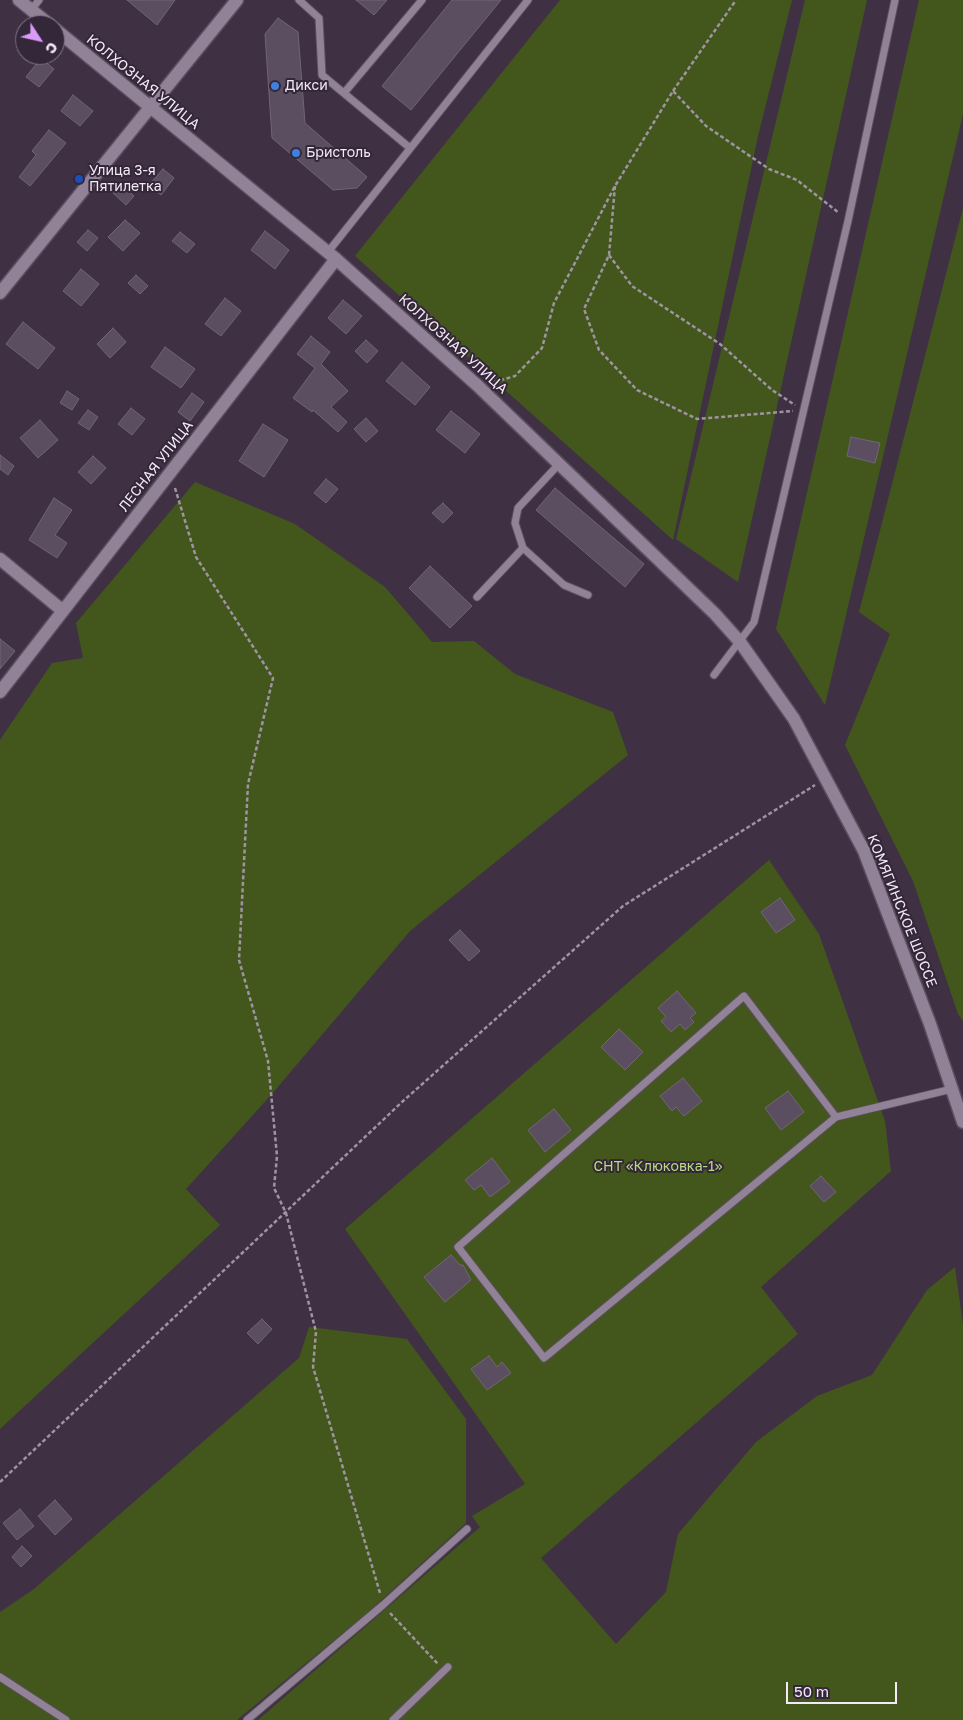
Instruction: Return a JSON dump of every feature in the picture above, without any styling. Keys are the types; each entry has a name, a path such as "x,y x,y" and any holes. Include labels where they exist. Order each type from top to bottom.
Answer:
{"street":[{"path":"19,0 35,5"},
{"path":"0,293 237,0"},
{"name":"КОЛХОЗНАЯ УЛИЦА","path":"65,37 332,255 478,386 715,614 740,642 794,719"},
{"name":"ЛЕСНАЯ УЛИЦА","path":"0,692 171,473 332,255"},
{"path":"0,560 63,611"},
{"name":"КОМЯГИНСКОЕ ШОССЕ","path":"794,719 864,851 930,1024 963,1122"}],"lane":[{"path":"299,0 319,18 322,75 410,148"},
{"path":"344,93 422,0"},
{"path":"332,255 410,148 528,0"},
{"path":"714,675 754,622 848,221 895,0"},
{"path":"559,464 518,508 515,523 523,548 564,584 588,595"},
{"path":"478,597 523,548"},
{"path":"836,1117 744,996 458,1247 544,1358 836,1117 952,1089"},
{"path":"247,1720 383,1605 467,1530"},
{"path":"393,1720 447,1669"},
{"path":"0,1677 66,1720"}],"path":[{"path":"478,386 515,376 542,348 554,303 615,186 673,91 736,0"},
{"path":"673,91 706,126 769,169 797,180 848,221"},
{"path":"615,186 609,256 584,309 599,350 637,390 697,419 803,410"},
{"path":"609,256 632,286 720,344 772,390 803,410"},
{"path":"171,473 196,557 273,678 248,784 239,960 268,1061 277,1156 274,1188 286,1213 316,1332 313,1367 383,1605 447,1669"},
{"path":"0,1482 402,1102 623,906 826,779"}],"green space":[{"path":"560,0 792,0 758,136 673,540 355,256"},
{"path":"805,0 867,0 738,582 676,539"},
{"path":"919,0 963,0 963,114 825,705 776,629"},
{"path":"963,208 963,1021 958,1014 913,881 845,745 890,634 859,612"},
{"path":"195,482 295,524 385,587 432,642 474,641 515,674 613,712 628,755 410,931 271,1095 186,1189 220,1225 0,1429 0,740 52,663 83,658 76,623"},
{"name":"СНТ «Клюковка-1»","path":"769,860 819,934 885,1121 891,1171 761,1287 798,1334 541,1558 616,1644 666,1592 678,1534 756,1442 817,1396 872,1375 927,1290 955,1267 963,1325 963,1720 258,1720 480,1527 472,1516 525,1484 345,1229"},
{"path":"309,1327 407,1339 466,1419 466,1523 367,1613 237,1720 0,1720 0,1612 34,1589 299,1358"}],"building":[{"path":"127,0 175,0 157,25"},
{"path":"356,0 387,0 374,15"},
{"path":"452,0 501,0 411,110 382,86"},
{"path":"278,18 298,32 305,123 367,177 357,188 333,190 272,138 265,34"},
{"path":"35,65 49,65 54,69 39,87 26,77"},
{"path":"73,95 93,111 80,126 61,111"},
{"path":"49,130 66,143 30,186 19,177 36,155 32,151"},
{"path":"163,169 174,178 161,195 149,185"},
{"path":"121,184 134,196 126,205 113,193"},
{"path":"125,220 140,233 123,251 108,237"},
{"path":"88,230 98,238 87,251 77,242"},
{"path":"265,231 289,250 275,269 251,250"},
{"path":"180,232 195,244 187,253 172,241"},
{"path":"81,269 99,284 81,306 63,291"},
{"path":"136,275 148,286 140,294 128,283"},
{"path":"225,298 241,311 221,336 205,324"},
{"path":"343,300 362,316 346,334 328,318"},
{"path":"23,322 55,348 38,369 6,344"},
{"path":"113,328 126,342 110,358 97,344"},
{"path":"311,336 330,352 321,364 348,391 331,407 347,422 338,432 313,410 312,412 293,398 315,368 297,354"},
{"path":"366,340 378,351 367,363 355,351"},
{"path":"165,347 195,369 181,388 151,367"},
{"path":"402,362 430,387 415,405 386,381"},
{"path":"67,391 79,399 72,410 60,403"},
{"path":"192,393 204,402 190,421 178,412"},
{"path":"131,408 145,419 132,435 118,424"},
{"path":"88,410 98,417 89,430 78,423"},
{"path":"451,411 480,434 465,453 436,430"},
{"path":"366,418 378,431 366,442 354,429"},
{"path":"40,420 58,440 38,458 20,438"},
{"path":"263,424 288,440 264,477 239,461"},
{"path":"851,437 880,443 875,463 847,456"},
{"path":"0,455 14,466 8,475 0,469"},
{"path":"93,456 106,468 91,484 78,472"},
{"path":"326,479 338,489 326,503 314,493"},
{"path":"555,488 644,564 625,587 536,510"},
{"path":"54,498 72,510 55,535 67,543 57,558 29,540"},
{"path":"443,503 453,513 443,523 432,513"},
{"path":"430,566 472,606 450,628 409,588"},
{"path":"0,639 15,651 0,669"},
{"path":"780,898 795,920 776,933 761,912"},
{"path":"460,930 480,951 469,961 449,940"},
{"path":"677,991 696,1013 690,1018 694,1022 685,1030 680,1024 671,1032 661,1021 666,1017 658,1008"},
{"path":"619,1029 643,1052 625,1070 601,1047"},
{"path":"683,1078 702,1101 684,1116 676,1107 672,1111 660,1096"},
{"path":"788,1091 804,1112 781,1130 765,1108"},
{"path":"554,1109 571,1130 545,1152 528,1130"},
{"path":"492,1158 510,1182 490,1197 481,1185 474,1190 465,1180"},
{"path":"821,1176 836,1192 824,1202 810,1186"},
{"path":"451,1255 460,1265 463,1265 471,1280 445,1302 424,1277"},
{"path":"262,1319 272,1329 258,1344 247,1333"},
{"path":"489,1356 497,1367 502,1362 511,1373 487,1390 471,1369"},
{"path":"55,1500 72,1519 55,1535 38,1516"},
{"path":"20,1509 34,1526 17,1540 3,1523"},
{"path":"22,1546 32,1556 21,1567 12,1557"}],"place":[{"name":"Дикси","path":"275,86"},
{"name":"Бристоль","path":"296,153"},
{"name":"Улица 3-я Пятилетка","path":"79,179"}]}
